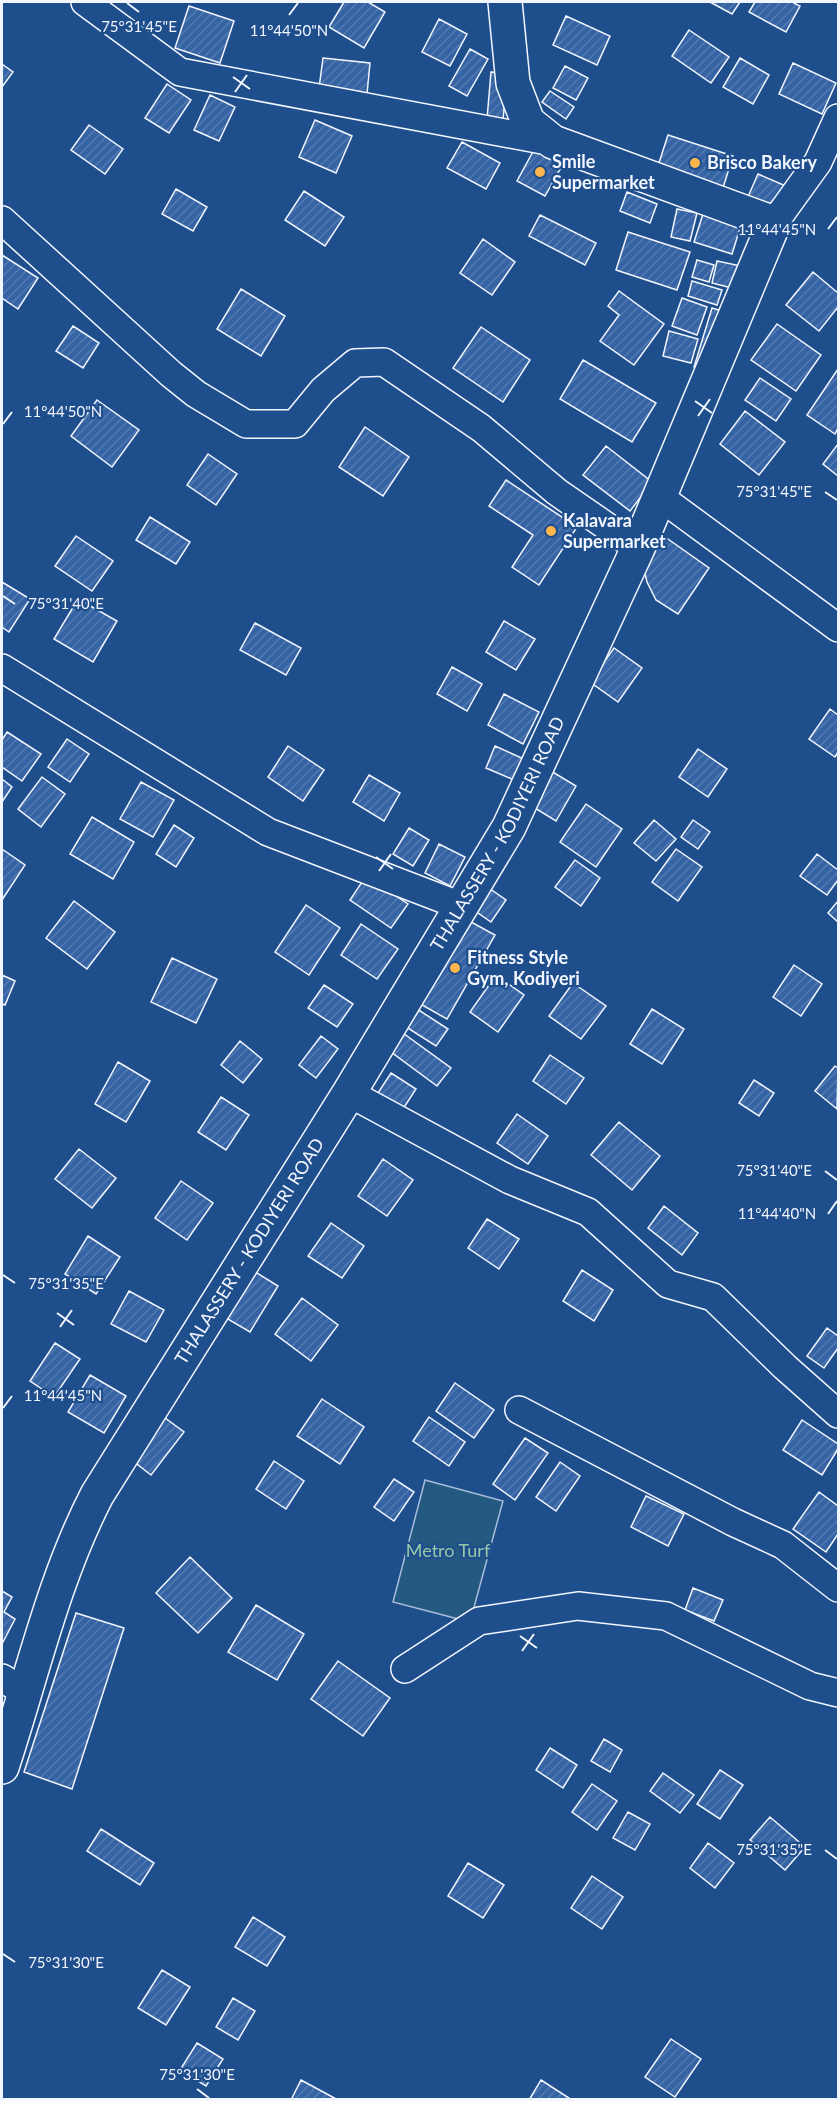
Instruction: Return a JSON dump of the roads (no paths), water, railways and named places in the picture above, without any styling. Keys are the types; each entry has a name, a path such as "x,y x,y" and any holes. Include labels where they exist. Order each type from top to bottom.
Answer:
{"main road":[{"path":"505,2 513,83 528,122 553,142 774,223"},
{"name":"THALASSERY - KODIYERI ROAD","path":"2,1767 14,1685 61,1579 78,1531 97,1494 349,1093 509,827 638,548 774,223"}],"street":[{"path":"85,2 180,72 553,142"},
{"path":"774,223 818,162 838,118"},
{"path":"2,220 171,374 196,394 246,424 295,424 323,390 355,363 384,362 481,428 556,492 638,548"},
{"path":"660,497 838,628"},
{"path":"2,668 268,832 461,906"},
{"path":"349,1093 510,1180 588,1212 668,1284 713,1297 785,1367 838,1414"},
{"path":"519,1410 702,1506 783,1545 838,1588"},
{"path":"405,1669 479,1621 578,1606 666,1616 810,1686 838,1693"}],"place":[{"name":"Brisco Bakery","path":"695,163"},
{"name":"Smile Supermarket","path":"540,172"},
{"name":"Kalavara Supermarket","path":"551,531"},
{"name":"Fitness Style Gym, Kodiyeri","path":"455,968"}],"park label":[{"name":"Metro Turf","path":"448,1551"}]}
